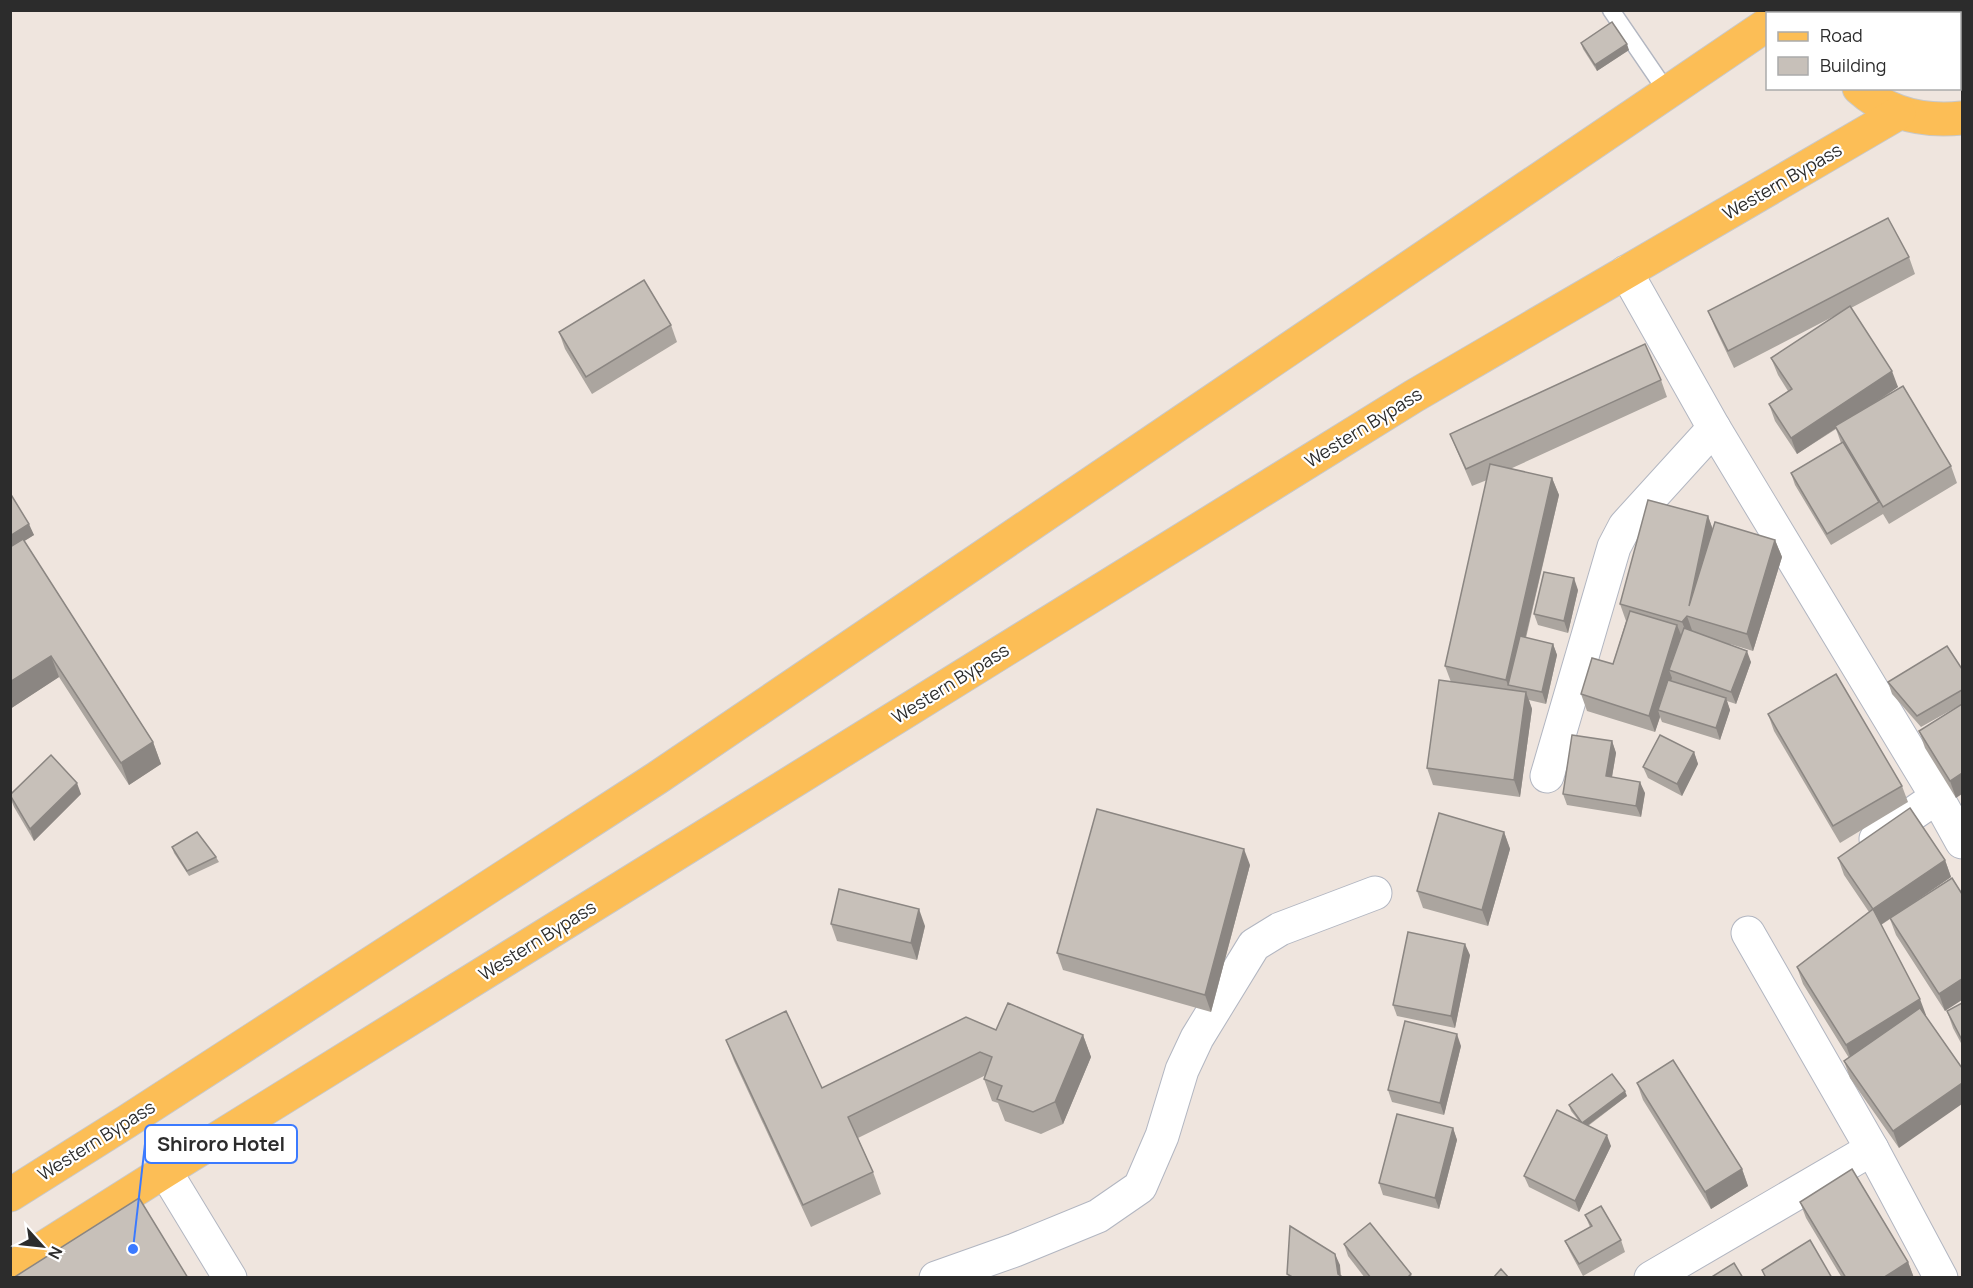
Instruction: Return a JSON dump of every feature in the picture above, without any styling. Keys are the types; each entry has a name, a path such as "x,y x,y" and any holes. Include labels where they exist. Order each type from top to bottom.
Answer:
{"main road":[{"name":"Western Bypass","path":"10,1195 657,778 1766,25"},
{"path":"1861,90 1871,99 1899,113 1930,120 1962,118"},
{"name":"Western Bypass","path":"10,1269 1414,396 1899,113"}],"street":[{"path":"1626,272 1714,428 1962,842"},
{"path":"1547,776 1614,547 1625,526 1714,428"},
{"path":"1854,854 1937,797"},
{"path":"936,1278 1015,1250 1098,1216 1140,1187 1162,1136 1182,1070 1197,1038 1254,945 1280,929 1375,893"},
{"path":"1749,933 1872,1149 1941,1278"},
{"path":"1652,1278 1872,1149"},
{"path":"165,1171 230,1278"}],"lane":[{"path":"1611,10 1667,92"}],"building":[{"path":"1612,22 1627,44 1595,65 1581,43"},
{"path":"1888,218 1909,257 1728,351 1708,311"},
{"path":"644,280 671,325 586,377 559,332"},
{"path":"1850,306 1892,371 1791,438 1769,404 1792,389 1771,358"},
{"path":"1645,344 1661,380 1466,469 1450,434"},
{"path":"1903,386 1951,466 1883,507 1835,426"},
{"path":"1843,442 1879,502 1827,534 1791,473"},
{"path":"1490,464 1552,478 1506,680 1445,666"},
{"path":"10,493 29,524 10,536"},
{"path":"1648,500 1708,516 1689,606 1715,522 1775,540 1747,634 1687,616 1682,622 1620,604"},
{"path":"23,539 153,742 121,763 51,656 10,682 10,547"},
{"path":"1544,572 1574,578 1564,621 1534,614"},
{"path":"1630,611 1677,625 1649,716 1581,694 1592,658 1613,664"},
{"path":"1684,628 1747,651 1731,692 1669,670"},
{"path":"1520,636 1553,644 1542,692 1508,685"},
{"path":"1947,646 1962,669 1962,690 1917,716 1888,682"},
{"path":"1836,674 1902,786 1833,826 1768,714"},
{"path":"1439,680 1526,692 1514,780 1427,768"},
{"path":"1668,680 1726,698 1716,728 1658,710"},
{"path":"1962,704 1962,773 1950,781 1919,731"},
{"path":"1572,735 1612,741 1606,776 1640,782 1636,806 1563,794"},
{"path":"1660,735 1694,752 1677,784 1643,767"},
{"path":"51,755 77,783 30,829 10,795"},
{"path":"1910,808 1945,860 1873,909 1838,858"},
{"path":"1097,809 1244,849 1205,995 1057,953"},
{"path":"1439,813 1504,832 1482,910 1417,891"},
{"path":"197,832 216,857 187,871 172,847"},
{"path":"1952,878 1962,894 1962,979 1939,994 1890,918"},
{"path":"839,889 919,909 911,943 831,924"},
{"path":"1873,909 1920,999 1846,1045 1797,967"},
{"path":"1408,932 1465,944 1451,1016 1393,1005"},
{"path":"1008,1003 1083,1035 1055,1102 1033,1112 997,1099 1002,1086 984,1079 992,1057 980,1052 848,1117 873,1172 803,1205 726,1040 786,1011 822,1088 966,1017 996,1030"},
{"path":"1962,1003 1962,1040 1947,1011"},
{"path":"1920,1008 1962,1068 1962,1083 1893,1131 1844,1061"},
{"path":"1405,1021 1457,1034 1440,1103 1388,1090"},
{"path":"1673,1060 1742,1169 1705,1192 1637,1083"},
{"path":"1612,1074 1625,1091 1582,1123 1569,1105"},
{"path":"1557,1110 1607,1135 1575,1201 1524,1176"},
{"path":"1397,1114 1453,1128 1435,1198 1379,1183"},
{"path":"1852,1169 1908,1262 1883,1278 1846,1278 1800,1202"},
{"path":"139,1198 188,1278 13,1278"},
{"path":"1601,1206 1621,1240 1579,1264 1565,1241 1592,1226 1585,1215"},
{"path":"1370,1223 1411,1274 1407,1278 1371,1278 1344,1244"},
{"path":"1290,1226 1335,1254 1338,1274 1344,1278 1294,1278 1287,1274"},
{"path":"1810,1240 1832,1278 1766,1278 1762,1270"},
{"path":"1734,1263 1743,1278 1710,1278"},
{"path":"1501,1269 1509,1278 1493,1278"}],"place":[{"name":"Shiroro Hotel","path":"133,1249"}]}
